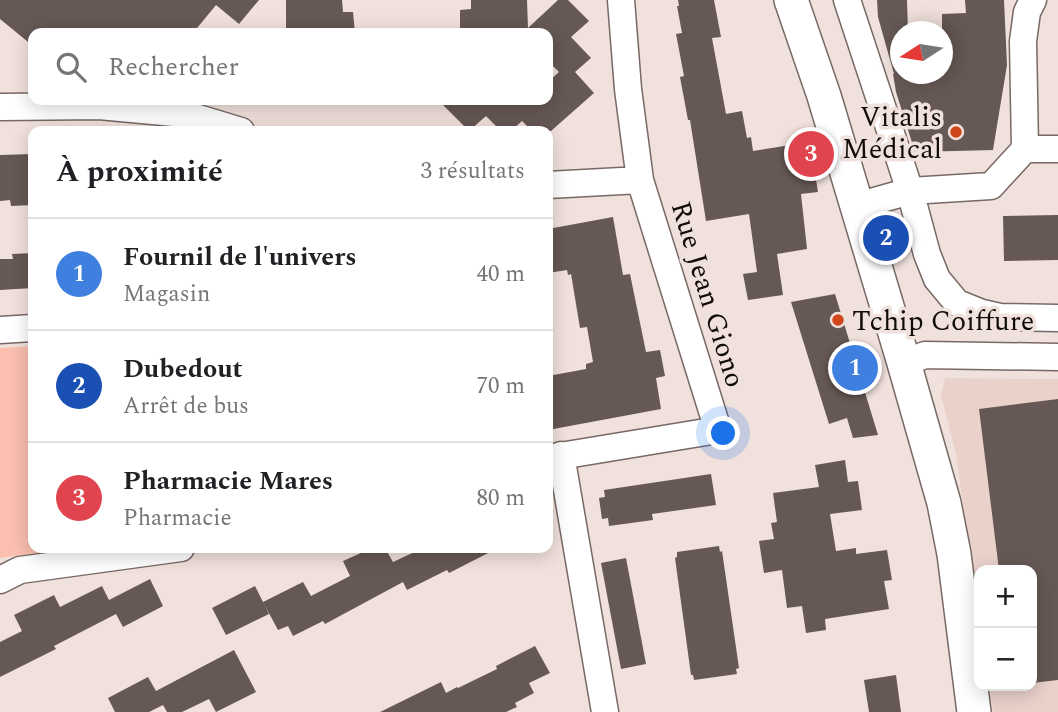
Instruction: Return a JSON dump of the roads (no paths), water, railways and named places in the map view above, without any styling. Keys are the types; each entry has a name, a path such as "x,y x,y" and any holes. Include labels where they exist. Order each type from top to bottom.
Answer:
{"main road":[{"path":"791,0 824,96 944,503 954,554 974,712"}],"street":[{"path":"621,0 628,89 640,180"},
{"path":"847,0 937,279 957,303 982,313 1000,317 1058,318"},
{"path":"856,206 910,191 991,186 1025,149 1023,41 1027,12 1033,0"},
{"path":"0,107 99,106 173,112 225,126"},
{"path":"1025,149 1058,149"},
{"name":"Rue Jean Giono","path":"553,185 640,180 718,430 555,456"},
{"path":"0,330 28,328"},
{"path":"904,363 925,355 1058,357"},
{"path":"555,456 605,712"},
{"path":"0,580 20,569 143,553"}],"place":[{"name":"Vitalis Médical","path":"956,132"},
{"name":"Pharmacie Mares","path":"811,154"},
{"name":"Dubedout","path":"886,238"},
{"name":"Tchip Coiffure","path":"838,320"},
{"name":"Fournil de l'univers","path":"855,368"}]}
